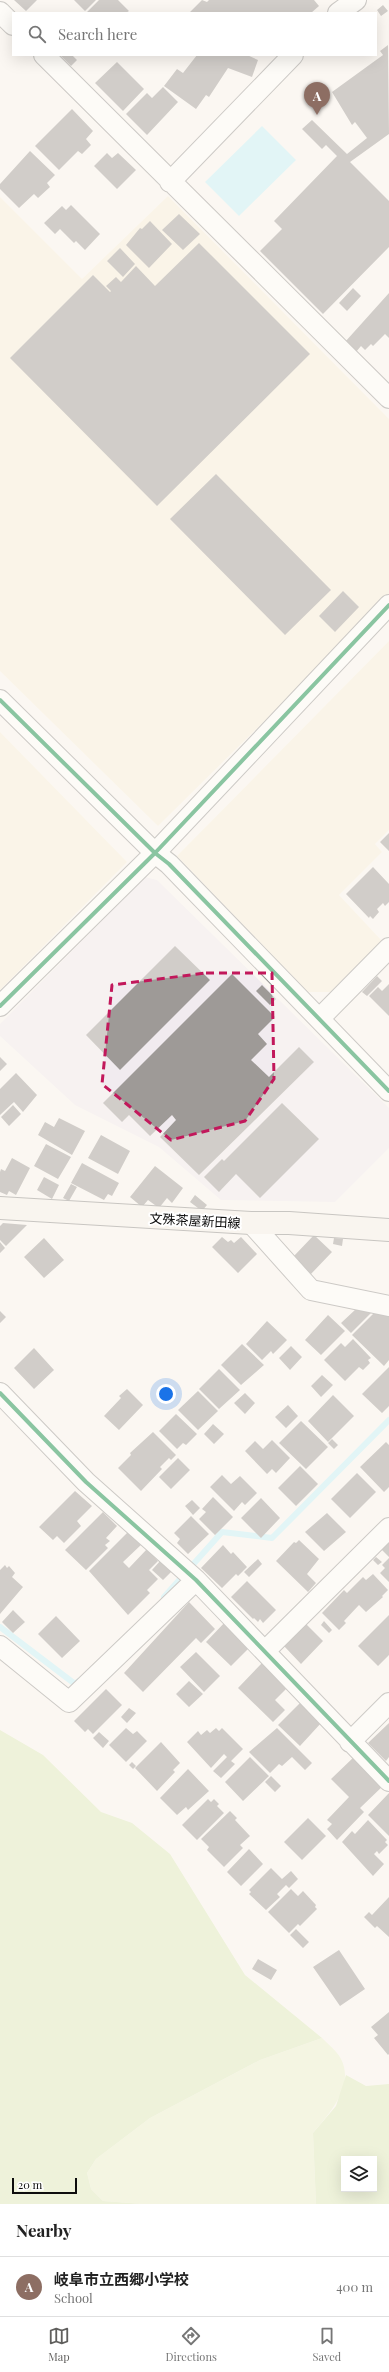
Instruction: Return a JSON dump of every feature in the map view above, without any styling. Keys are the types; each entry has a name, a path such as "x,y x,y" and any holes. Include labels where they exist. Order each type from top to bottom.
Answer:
{"main road":[{"name":"文殊茶屋新田線","path":"0,1208 251,1223 289,1223 389,1230"}],"street":[{"path":"339,12 356,0"},
{"path":"0,12 12,24"},
{"path":"45,56 170,182 389,398"},
{"path":"170,182 292,56"},
{"path":"0,1006 155,853 389,605"},
{"path":"0,700 155,853 169,864 389,1090"},
{"path":"320,1018 389,948"},
{"path":"251,1223 311,1290 389,1306"},
{"path":"0,1393 86,1482 196,1580 266,1650 350,1742 389,1781"},
{"path":"266,1650 389,1528"},
{"path":"0,1646 69,1702 196,1580"},
{"path":"350,1742 389,1703"}],"highlighted area":[{"path":"206,973 272,973 274,1079 245,1121 171,1140 102,1084 112,985"}],"shaded area":[{"path":"168,196 389,419 389,598 158,826 0,671 0,197 82,279"},
{"path":"389,641 389,830 375,844 382,852 339,895 382,941 331,992 308,992 177,856"},
{"path":"0,732 127,862 0,990"},
{"path":"145,877 157,880 389,1108 389,1148 335,1202 221,1200 159,1147 75,1105 0,1036 0,1024"}],"green space":[{"path":"0,1730 43,1755 101,1812 132,1823 170,1854 245,1975 322,2038 260,2060 150,2118 96,2159 87,2173 91,2189 103,2201 143,2204 0,2204"},
{"path":"322,2038 335,2050 341,2059 345,2079 343,2089 333,2108 313,2133 316,2204 143,2204 103,2201 91,2189 87,2173 96,2159 150,2118 260,2060"},
{"path":"346,2075 366,2086 389,2084 389,2204 316,2204 313,2133 336,2106"}],"water":[{"path":"262,126 296,160 239,216 205,182"}],"building":[{"path":"14,0 37,0 26,11"},
{"path":"74,0 96,0 85,11"},
{"path":"99,0 118,0 129,11 128,12 87,12"},
{"path":"202,0 207,2 209,0 314,0 319,6 312,12 190,12"},
{"path":"383,5 388,11 381,16 377,10"},
{"path":"388,45 389,134 350,162 389,201 389,247 323,314 260,251 282,229 274,221 337,156 326,145 322,149 302,129 312,120 347,154 367,138 355,122 352,125 332,92 383,55 380,51"},
{"path":"61,56 73,56 77,60 71,66"},
{"path":"196,56 249,56 258,60 252,77 228,68 209,97 206,95 196,109 164,86 177,69 183,73"},
{"path":"117,62 144,89 123,111 95,83"},
{"path":"163,87 178,102 147,135 126,114 147,93 152,98"},
{"path":"72,109 93,131 86,139 91,145 82,154 78,151 59,170 35,146"},
{"path":"30,151 55,175 47,183 50,187 38,198 34,194 19,208 0,189 0,184"},
{"path":"107,153 112,158 118,153 136,170 117,189 94,166"},
{"path":"71,205 100,234 85,250 76,241 74,243 60,229 55,234 44,223 62,206 66,210"},
{"path":"179,214 200,234 183,250 162,230"},
{"path":"150,221 172,244 149,268 126,245 140,228 142,229"},
{"path":"199,243 310,354 157,506 10,358 93,275 110,292 111,291 106,286 116,277 121,282 136,266 155,286"},
{"path":"120,248 135,264 123,277 107,261"},
{"path":"353,288 361,296 347,311 339,303"},
{"path":"389,293 389,338 385,334 373,346 371,344 365,350 361,346 356,352 345,342"},
{"path":"216,474 331,590 285,635 170,519"},
{"path":"343,591 359,607 335,632 319,616"},
{"path":"389,833 389,851 380,842"},
{"path":"373,867 389,884 389,902 385,906 383,903 377,909 379,912 373,919 370,916 369,918 346,894"},
{"path":"175,946 210,980 120,1070 86,1035"},
{"path":"232,974 275,1017 258,1034 267,1044 251,1060 269,1077 299,1047 314,1062 199,1175 160,1137 176,1120 172,1115 150,1136 129,1115 122,1122 103,1103"},
{"path":"377,976 382,981 367,996 362,992"},
{"path":"389,984 389,1016 369,996 378,987 382,991"},
{"path":"262,985 276,999 270,1005 256,991"},
{"path":"0,1057 7,1064 0,1071"},
{"path":"16,1073 37,1095 23,1112 14,1102 0,1115 0,1089"},
{"path":"282,1103 319,1139 260,1198 236,1174 219,1192 204,1177 222,1159 224,1161"},
{"path":"13,1105 21,1114 9,1126 1,1117"},
{"path":"59,1118 85,1131 72,1155 38,1135 45,1122 54,1127"},
{"path":"101,1135 130,1151 118,1174 88,1158"},
{"path":"46,1144 71,1157 58,1179 34,1166"},
{"path":"12,1158 30,1168 16,1195 9,1191 7,1195 0,1192 0,1172 1,1169 5,1171"},
{"path":"82,1163 119,1183 112,1196 108,1194 104,1200 71,1183"},
{"path":"155,1166 183,1188 172,1203 167,1198 159,1208 148,1200 142,1207 130,1197"},
{"path":"44,1177 59,1185 52,1199 37,1190"},
{"path":"71,1184 77,1187 69,1201 63,1198"},
{"path":"195,1195 207,1205 202,1211 190,1202"},
{"path":"3,1223 27,1225 6,1246 0,1240 0,1226"},
{"path":"314,1235 332,1252 311,1274 293,1257"},
{"path":"222,1237 228,1242 231,1240 234,1243 241,1237 257,1254 238,1273 212,1247"},
{"path":"44,1238 64,1260 44,1278 24,1257"},
{"path":"334,1238 343,1239 342,1246 333,1244"},
{"path":"0,1242 5,1248 0,1253"},
{"path":"356,1309 371,1313 351,1333 341,1323"},
{"path":"0,1311 6,1317 0,1323"},
{"path":"375,1312 389,1316 389,1360 384,1366 352,1335"},
{"path":"328,1315 345,1331 321,1355 305,1340"},
{"path":"267,1321 287,1340 273,1354 271,1351 262,1360 246,1344"},
{"path":"353,1339 371,1358 368,1360 370,1363 363,1370 359,1367 345,1381 324,1360 341,1343 345,1347"},
{"path":"242,1344 264,1365 241,1385 221,1365"},
{"path":"291,1346 302,1357 290,1370 279,1358"},
{"path":"34,1348 54,1370 34,1389 14,1368"},
{"path":"389,1367 389,1406 382,1413 362,1394"},
{"path":"219,1369 240,1390 219,1409 199,1389"},
{"path":"322,1375 333,1385 321,1397 311,1386"},
{"path":"127,1389 143,1405 119,1430 104,1416 121,1398 119,1396"},
{"path":"198,1391 218,1411 198,1430 178,1410"},
{"path":"245,1393 255,1403 245,1414 234,1403"},
{"path":"333,1395 354,1416 328,1442 308,1421"},
{"path":"288,1405 298,1416 286,1428 275,1417"},
{"path":"176,1414 197,1434 186,1445 183,1443 177,1449 159,1431"},
{"path":"301,1421 328,1447 306,1469 279,1443"},
{"path":"213,1424 224,1434 214,1444 204,1434"},
{"path":"153,1432 176,1455 171,1460 169,1458 160,1467 162,1469 141,1491 118,1468 131,1455 130,1453"},
{"path":"332,1439 338,1445 334,1449 328,1443"},
{"path":"272,1440 290,1458 276,1473 272,1469 267,1474 245,1451 255,1441 263,1449"},
{"path":"386,1442 389,1445 389,1487 384,1492 360,1467"},
{"path":"178,1458 190,1470 171,1489 159,1477"},
{"path":"300,1466 318,1484 296,1506 278,1488"},
{"path":"357,1473 376,1492 350,1518 331,1499"},
{"path":"222,1475 231,1484 240,1476 257,1493 245,1505 242,1502 234,1511 210,1487"},
{"path":"75,1491 92,1506 77,1521 81,1526 64,1543 57,1536 53,1540 39,1527"},
{"path":"213,1497 233,1517 215,1535 199,1519 206,1512 202,1509"},
{"path":"261,1498 280,1518 261,1538 241,1518"},
{"path":"192,1500 200,1508 193,1515 185,1506"},
{"path":"103,1512 117,1526 106,1538 110,1541 105,1545 108,1548 86,1570 65,1550"},
{"path":"327,1513 346,1532 324,1551 305,1532"},
{"path":"191,1516 209,1534 188,1554 177,1543 180,1539 174,1533"},
{"path":"129,1531 142,1544 123,1562 129,1568 147,1549 158,1561 149,1570 158,1579 147,1590 150,1593 128,1615 89,1571"},
{"path":"299,1540 319,1559 307,1574 316,1583 308,1592 276,1561 294,1542 296,1543"},
{"path":"389,1542 389,1557 381,1549"},
{"path":"223,1545 231,1554 233,1552 247,1567 238,1576 236,1574 222,1588 201,1568"},
{"path":"376,1557 382,1562 378,1565 373,1560"},
{"path":"389,1558 389,1582 380,1573 385,1568 382,1565"},
{"path":"258,1559 262,1564 249,1577 244,1572"},
{"path":"161,1560 172,1571 163,1580 152,1570"},
{"path":"5,1565 7,1568 9,1566 15,1573 12,1577 23,1587 0,1614 0,1570"},
{"path":"373,1574 388,1590 382,1596 383,1597 366,1612 359,1605 344,1621 346,1623 339,1630 322,1613 344,1590 347,1593 363,1577 366,1580"},
{"path":"247,1581 276,1610 263,1623 260,1619 258,1622 254,1618 253,1619 231,1597"},
{"path":"189,1602 215,1629 201,1643 196,1638 143,1692 124,1673"},
{"path":"13,1610 25,1622 13,1633 2,1622"},
{"path":"389,1615 389,1655 378,1666 358,1646"},
{"path":"56,1616 80,1641 62,1658 38,1634"},
{"path":"227,1620 250,1647 231,1666 206,1642"},
{"path":"324,1621 332,1630 329,1633 321,1625"},
{"path":"306,1624 323,1641 301,1664 284,1646"},
{"path":"196,1652 220,1676 204,1692 180,1667"},
{"path":"262,1663 286,1689 275,1700 285,1710 273,1722 238,1688"},
{"path":"189,1681 203,1694 189,1707 176,1694"},
{"path":"106,1689 122,1705 93,1734 88,1729 85,1732 74,1721"},
{"path":"301,1702 322,1722 300,1746 278,1725"},
{"path":"129,1708 136,1713 127,1723 121,1717"},
{"path":"389,1723 389,1757 386,1761 368,1743"},
{"path":"126,1728 133,1734 137,1731 147,1741 126,1762 109,1745"},
{"path":"216,1728 219,1731 222,1728 243,1749 231,1761 235,1764 221,1778 213,1771 227,1757 224,1754 211,1768 187,1742 198,1731 201,1735 207,1730 210,1733"},
{"path":"277,1728 312,1763 305,1770 292,1757 282,1766 279,1764 270,1773 249,1752"},
{"path":"99,1732 109,1741 103,1748 93,1738"},
{"path":"161,1742 180,1763 173,1770 175,1772 157,1791 135,1768"},
{"path":"356,1755 385,1784 360,1808 364,1812 337,1840 327,1829 332,1824 327,1820 349,1797 331,1779"},
{"path":"250,1757 269,1776 243,1801 225,1782"},
{"path":"132,1762 136,1766 133,1769 129,1765"},
{"path":"188,1769 209,1791 188,1810 186,1807 177,1815 160,1798"},
{"path":"271,1776 281,1786 275,1792 265,1782"},
{"path":"389,1793 389,1836 368,1815"},
{"path":"208,1799 211,1802 214,1799 219,1804 217,1806 224,1813 197,1840 182,1825"},
{"path":"230,1811 237,1818 235,1820 250,1836 240,1845 243,1848 224,1867 207,1850 209,1847 201,1839"},
{"path":"308,1818 326,1836 302,1860 284,1842"},
{"path":"368,1820 387,1840 385,1842 388,1845 379,1854 377,1851 374,1854 384,1864 373,1876 342,1842 352,1831 355,1834"},
{"path":"249,1849 263,1864 241,1886 227,1872"},
{"path":"271,1868 282,1879 291,1871 298,1879 289,1888 286,1885 277,1894 280,1897 266,1910 249,1894 251,1892 249,1890"},
{"path":"291,1889 298,1896 303,1891 316,1905 315,1907 317,1909 300,1926 298,1924 289,1933 268,1912"},
{"path":"389,1897 389,1937 377,1926 375,1928 364,1917 369,1912 372,1915"},
{"path":"296,1929 309,1942 303,1948 290,1935"},
{"path":"339,1950 365,1989 340,2006 313,1967"},
{"path":"258,1959 277,1970 271,1980 252,1969"},
{"path":"389,2012 388,2055 374,2038 378,2035 371,2027"}],"waterway":[{"path":"164,1597 222,1532 272,1538 389,1420"},
{"path":"0,1627 75,1684 79,1681"}],"cycle path":[{"path":"0,1006 155,853 389,605"},
{"path":"0,700 155,853 169,864 389,1091"},
{"path":"0,1393 86,1482 196,1580 389,1781"}],"place":[{"name":"岐阜市立西郷小学校","path":"317,115"}]}
